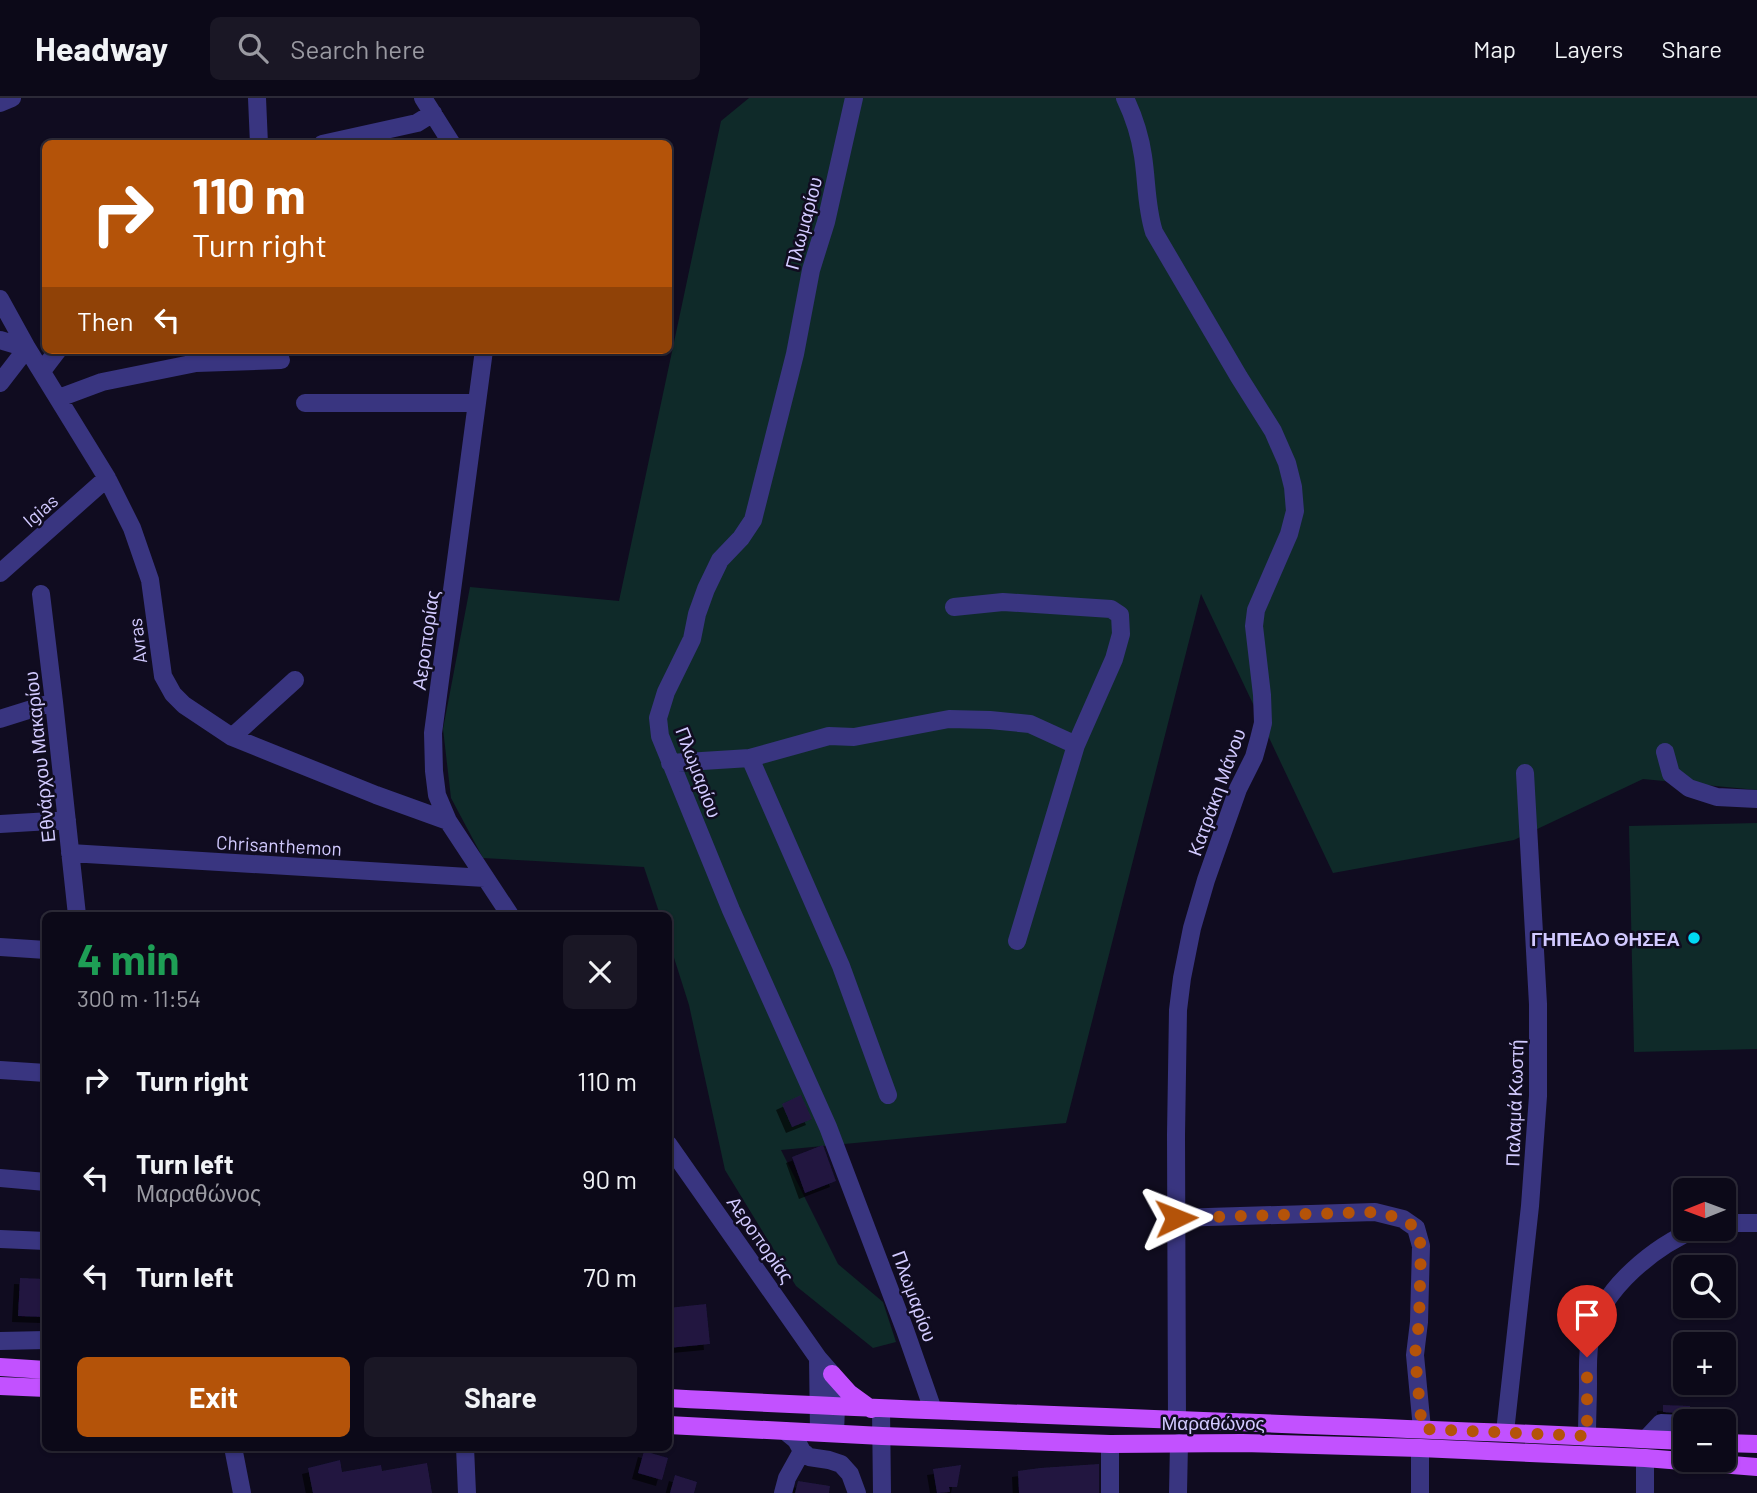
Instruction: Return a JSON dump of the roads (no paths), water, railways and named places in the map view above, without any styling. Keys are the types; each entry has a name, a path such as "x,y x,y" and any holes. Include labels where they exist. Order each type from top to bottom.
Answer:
{"main road":[{"path":"0,1367 42,1370"},
{"path":"832,1374 849,1393 876,1409"},
{"path":"0,1386 42,1388"},
{"name":"Μαραθώνος","path":"672,1398 876,1409 1673,1440"},
{"name":"Μαραθώνος","path":"672,1425 1110,1444 1242,1443 1420,1448 1645,1458 1757,1467"},
{"path":"1736,1443 1757,1444"}],"street":[{"path":"0,103 12,98"},
{"path":"257,98 259,140"},
{"name":"Πλωμαρίου","path":"854,98 826,222 811,270 795,354 753,520 741,538 720,560 697,614 692,639 666,692 658,718 660,736 670,763 731,909 828,1127 933,1410"},
{"name":"Κατράκη Μάνου","path":"1125,98 1138,132 1148,215 1154,232 1273,431 1287,463 1295,511 1289,534 1256,610 1254,626 1262,695 1259,739 1206,880 1192,928 1182,978 1177,1047 1177,1420"},
{"path":"340,140 417,123 428,105 450,140"},
{"name":"Avras","path":"0,299 107,478 132,528 150,580 163,676 173,694 184,705 232,737 448,821"},
{"path":"0,340 27,348 0,383"},
{"path":"42,371 55,354"},
{"name":"Αεροπορίας","path":"483,354 433,733 437,795 448,821 508,912"},
{"path":"59,398 102,382 197,363 281,360"},
{"path":"305,403 477,403"},
{"name":"Igias","path":"0,573 107,478"},
{"name":"Εθνάρχου Μακαρίου","path":"41,594 77,912"},
{"path":"954,607 1003,602 1111,609 1120,615 1121,634 1114,659 1076,745 1017,941"},
{"path":"232,737 295,680"},
{"path":"0,719 54,702"},
{"path":"670,763 750,758 829,736 854,737 949,719 1030,724 1076,745"},
{"path":"1665,752 1671,774 1689,788 1717,797 1757,799"},
{"path":"750,758 841,966 888,1095"},
{"name":"Παλαμά Κωστή","path":"1505,1432 1530,1206 1538,1096 1538,1004 1525,774"},
{"path":"0,824 67,820"},
{"name":"Chrisanthemon","path":"70,853 485,878"},
{"path":"0,947 42,950"},
{"path":"0,1070 42,1073"},
{"name":"Αεροπορίας","path":"672,1149 818,1358 832,1374"},
{"path":"0,1178 42,1182"},
{"path":"1176,1218 1375,1212 1403,1219 1416,1228 1421,1246 1419,1322 1415,1355 1422,1429"},
{"path":"1736,1223 1757,1223"},
{"path":"0,1239 42,1241"},
{"path":"1587,1436 1587,1357 1591,1333 1603,1306 1642,1262 1675,1241"},
{"path":"0,1341 42,1340"},
{"path":"818,1358 828,1406"},
{"path":"827,1432 832,1374"},
{"path":"876,1409 882,1436 882,1493"},
{"path":"1646,1439 1661,1423 1673,1424"},
{"path":"785,1431 809,1457 841,1464 850,1474 857,1493"},
{"path":"1178,1493 1179,1443"},
{"path":"1110,1444 1110,1493"},
{"path":"1420,1448 1420,1493"},
{"path":"234,1451 242,1493"},
{"path":"465,1451 467,1493"},
{"path":"783,1493 802,1451"},
{"path":"1644,1493 1645,1458"}],"place":[{"name":"ΓΗΠΕΔΟ ΘΗΣΕΑ","path":"1694,938"}]}
